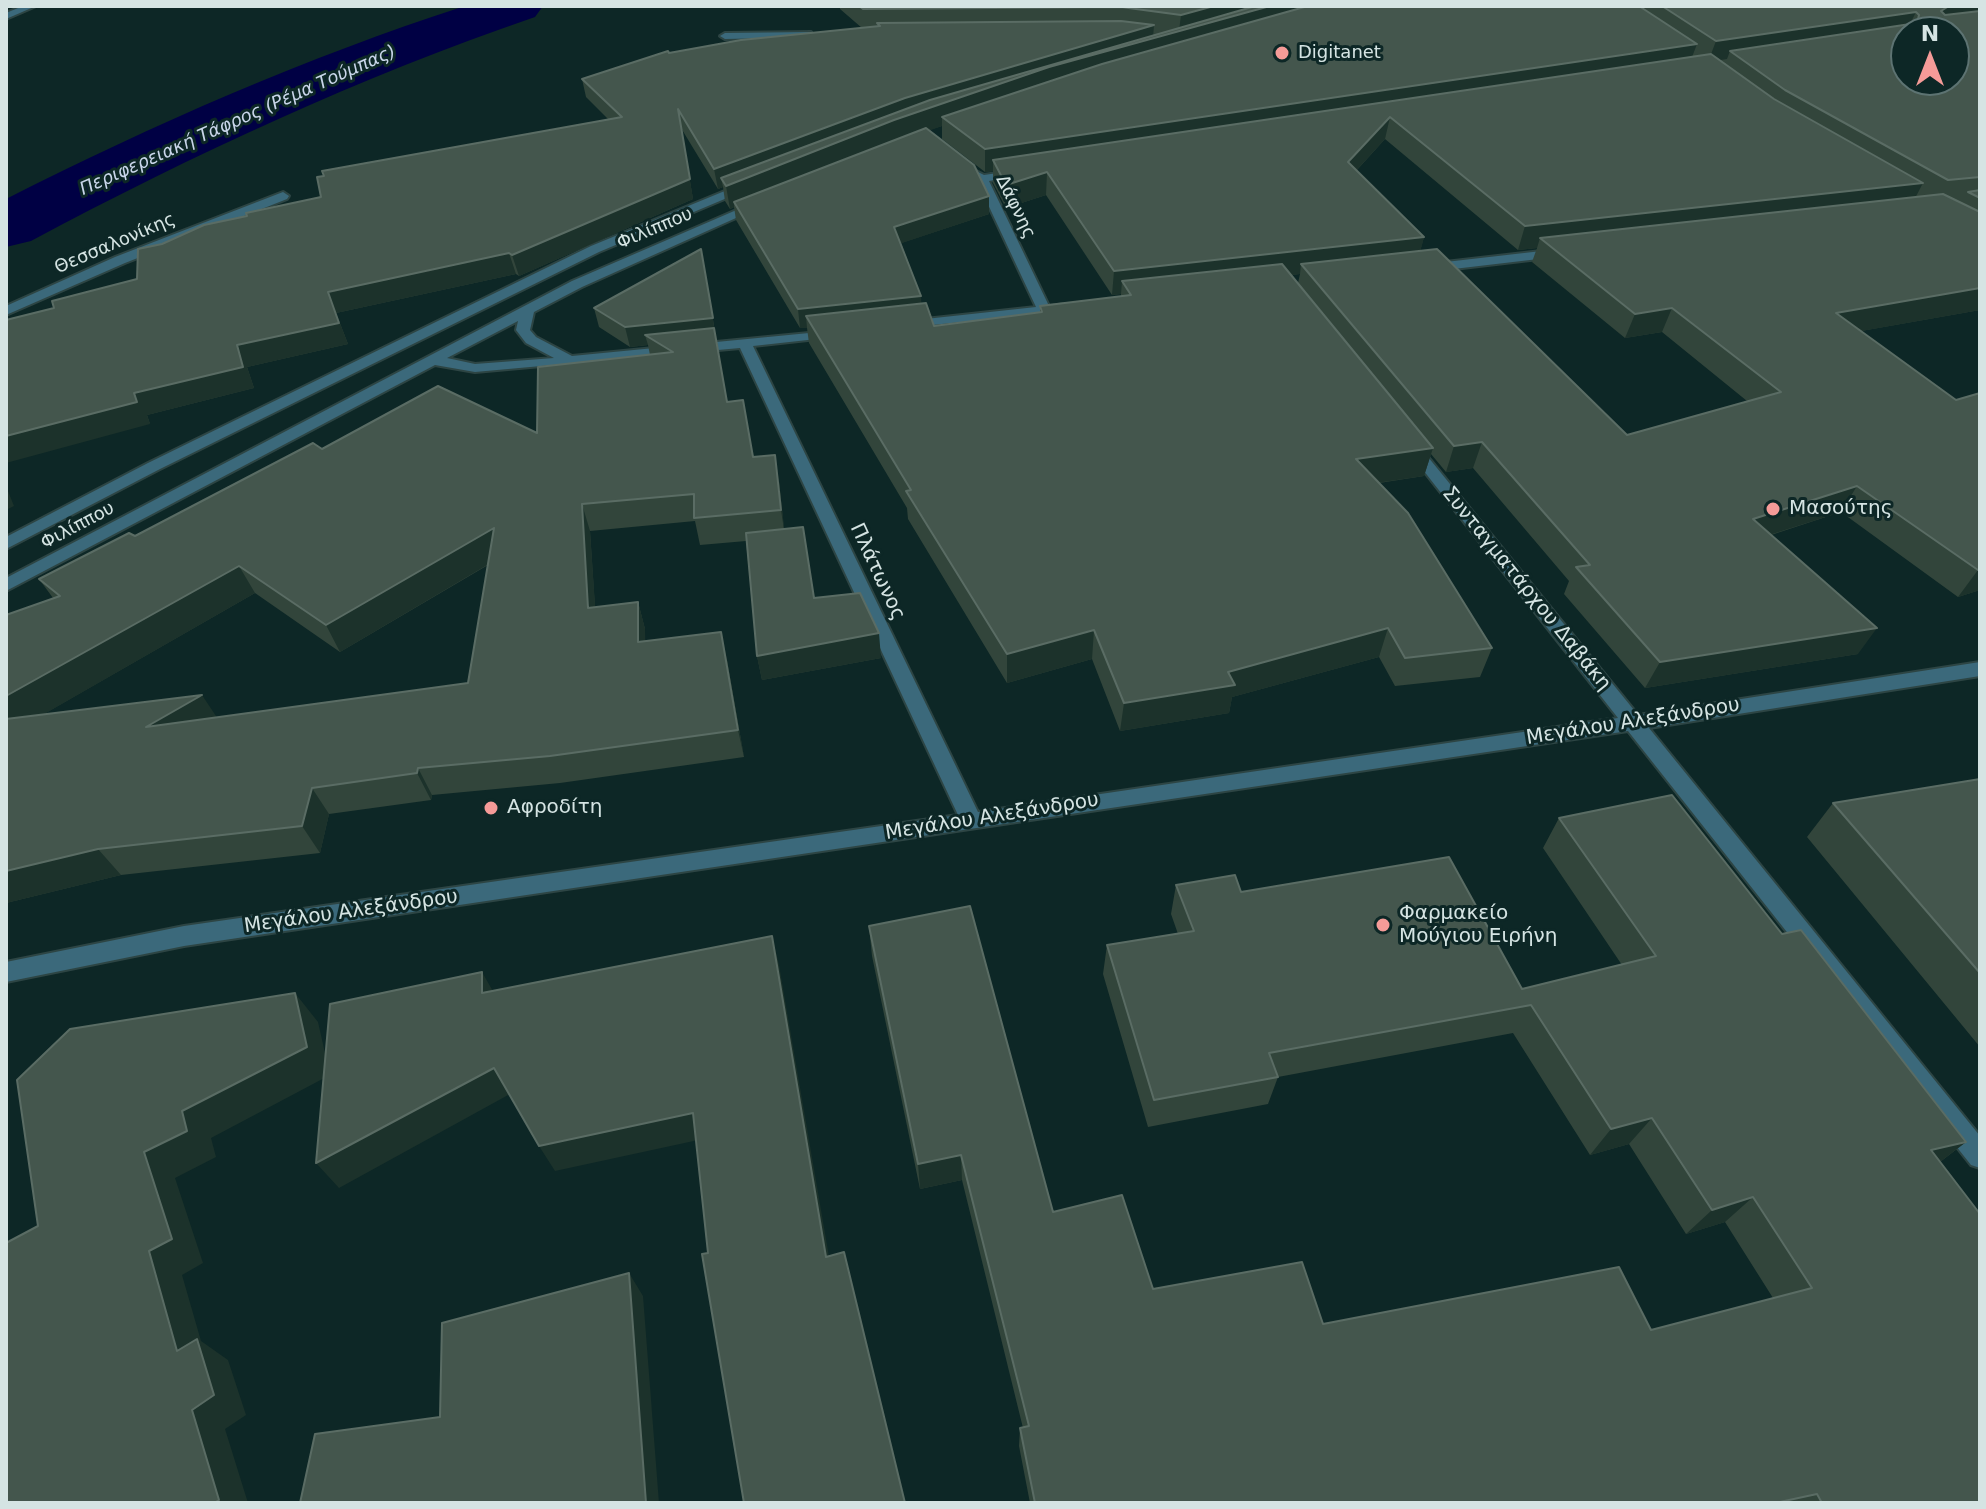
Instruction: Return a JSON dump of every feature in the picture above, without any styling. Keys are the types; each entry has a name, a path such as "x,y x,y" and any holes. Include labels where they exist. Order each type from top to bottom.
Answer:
{"street":[{"path":"6,16 31,6"},
{"path":"725,36 818,35"},
{"name":"Δάφνης","path":"961,162 982,179 1045,311"},
{"path":"982,179 1029,171"},
{"name":"Φιλίππου","path":"6,544 168,459 595,249 767,177"},
{"name":"Θεσσαλονίκης","path":"6,311 120,260 283,196"},
{"name":"Φιλίππου","path":"6,585 527,311 650,250 774,199"},
{"path":"1409,270 1568,252"},
{"path":"886,327 1077,307"},
{"path":"527,311 523,330 531,340 567,359"},
{"path":"434,360 475,368 608,358 855,331"},
{"name":"Πλάτωνος","path":"744,342 971,820"},
{"name":"Συνταγματάρχου Δαβάκη","path":"1399,430 1980,1156"},
{"name":"Μεγάλου Αλεξάνδρου","path":"6,972 184,936 1980,669"}],"building":[{"path":"859,6 1214,6 1181,15 1121,7 863,9"},
{"path":"1251,6 1270,6 1049,67 894,120 726,186 721,178 930,100"},
{"path":"1308,6 1639,6 1697,44 985,149 942,117 1102,64"},
{"path":"1662,6 1949,6 1941,11 1945,15 1980,11 1980,177 1948,180 1785,90 1730,51 1890,27 1890,96 1970,96 1970,16 1919,16 1916,12 1716,41"},
{"path":"1121,21 1154,25 905,98 714,169 678,109 690,179 512,255 509,253 328,292 339,323 237,345 243,367 134,393 137,402 6,436 6,320 54,308 52,301 137,279 138,249 162,244 204,225 247,216 246,213 321,197 317,177 324,176 322,171 622,117 582,79 668,51 880,26 877,23"},
{"path":"1711,54 1774,99 1923,183 1525,226 1390,117 1348,162 1424,237 1114,271 1047,172 1006,185 993,160"},
{"path":"926,128 974,165 989,196 894,227 921,296 798,309 734,202"},
{"path":"1980,190 1980,198 1968,192"},
{"path":"1943,194 1980,212 1980,288 1836,313 1956,400 1980,393 1980,570 1857,486 1753,519 1877,628 1660,662 1576,567 1590,565 1482,442 1454,446 1301,264 1437,249 1627,435 1781,392 1672,308 1635,314 1540,238"},
{"path":"701,249 713,318 625,327 594,308"},
{"path":"1282,264 1433,448 1356,459 1408,513 1492,648 1405,658 1388,628 1228,672 1235,685 1124,703 1094,630 1007,654 906,491 911,490 806,316 926,303 934,326 1042,312 1040,306 1131,295 1122,281"},
{"path":"714,328 727,402 743,400 753,457 775,455 781,510 694,518 694,494 582,504 588,608 638,602 638,642 721,632 738,730 550,756 418,768 417,773 312,788 302,826 98,849 6,871 6,719 202,695 146,727 468,683 494,528 326,625 239,566 6,696 6,615 60,596 39,579 129,533 135,536 313,443 322,449 438,386 537,433 538,367 673,352 645,335"},
{"path":"803,527 814,598 860,593 879,633 757,656 746,533"},
{"path":"1980,779 1980,973 1833,803"},
{"path":"1672,795 1782,934 1801,930 1966,1142 1931,1150 1980,1214 1980,1503 1822,1503 1817,1494 1775,1503 1035,1503 1020,1428 1029,1426 961,1155 918,1164 869,926 970,906 1053,1212 1122,1195 1153,1289 1302,1262 1323,1324 1619,1267 1651,1330 1812,1288 1753,1197 1712,1210 1652,1118 1611,1129 1531,1005 1269,1053 1278,1077 1154,1100 1107,945 1194,931 1176,885 1235,875 1241,892 1449,857 1522,989 1656,956 1559,818"},
{"path":"772,936 826,1257 844,1252 905,1503 744,1503 702,1254 708,1253 693,1113 539,1146 494,1068 316,1163 330,1004 482,972 482,993"},
{"path":"295,993 307,1047 182,1111 187,1131 144,1152 172,1239 149,1251 177,1351 197,1339 214,1395 192,1410 219,1500 214,1503 6,1503 6,1243 38,1226 17,1080 70,1029"},
{"path":"629,1273 646,1503 300,1503 315,1434 440,1417 442,1323"}],"waterway":[{"name":"Περιφερειακή Τάφρος (Ρέμα Τούμπας)","path":"6,226 130,163 257,105 386,52 517,6"}],"place":[{"name":"Digitanet","path":"1282,53"},
{"name":"Μασούτης","path":"1773,509"},
{"name":"Αφροδίτη","path":"491,808"},
{"name":"Φαρμακείο Μούγιου Ειρήνη","path":"1383,925"}]}
